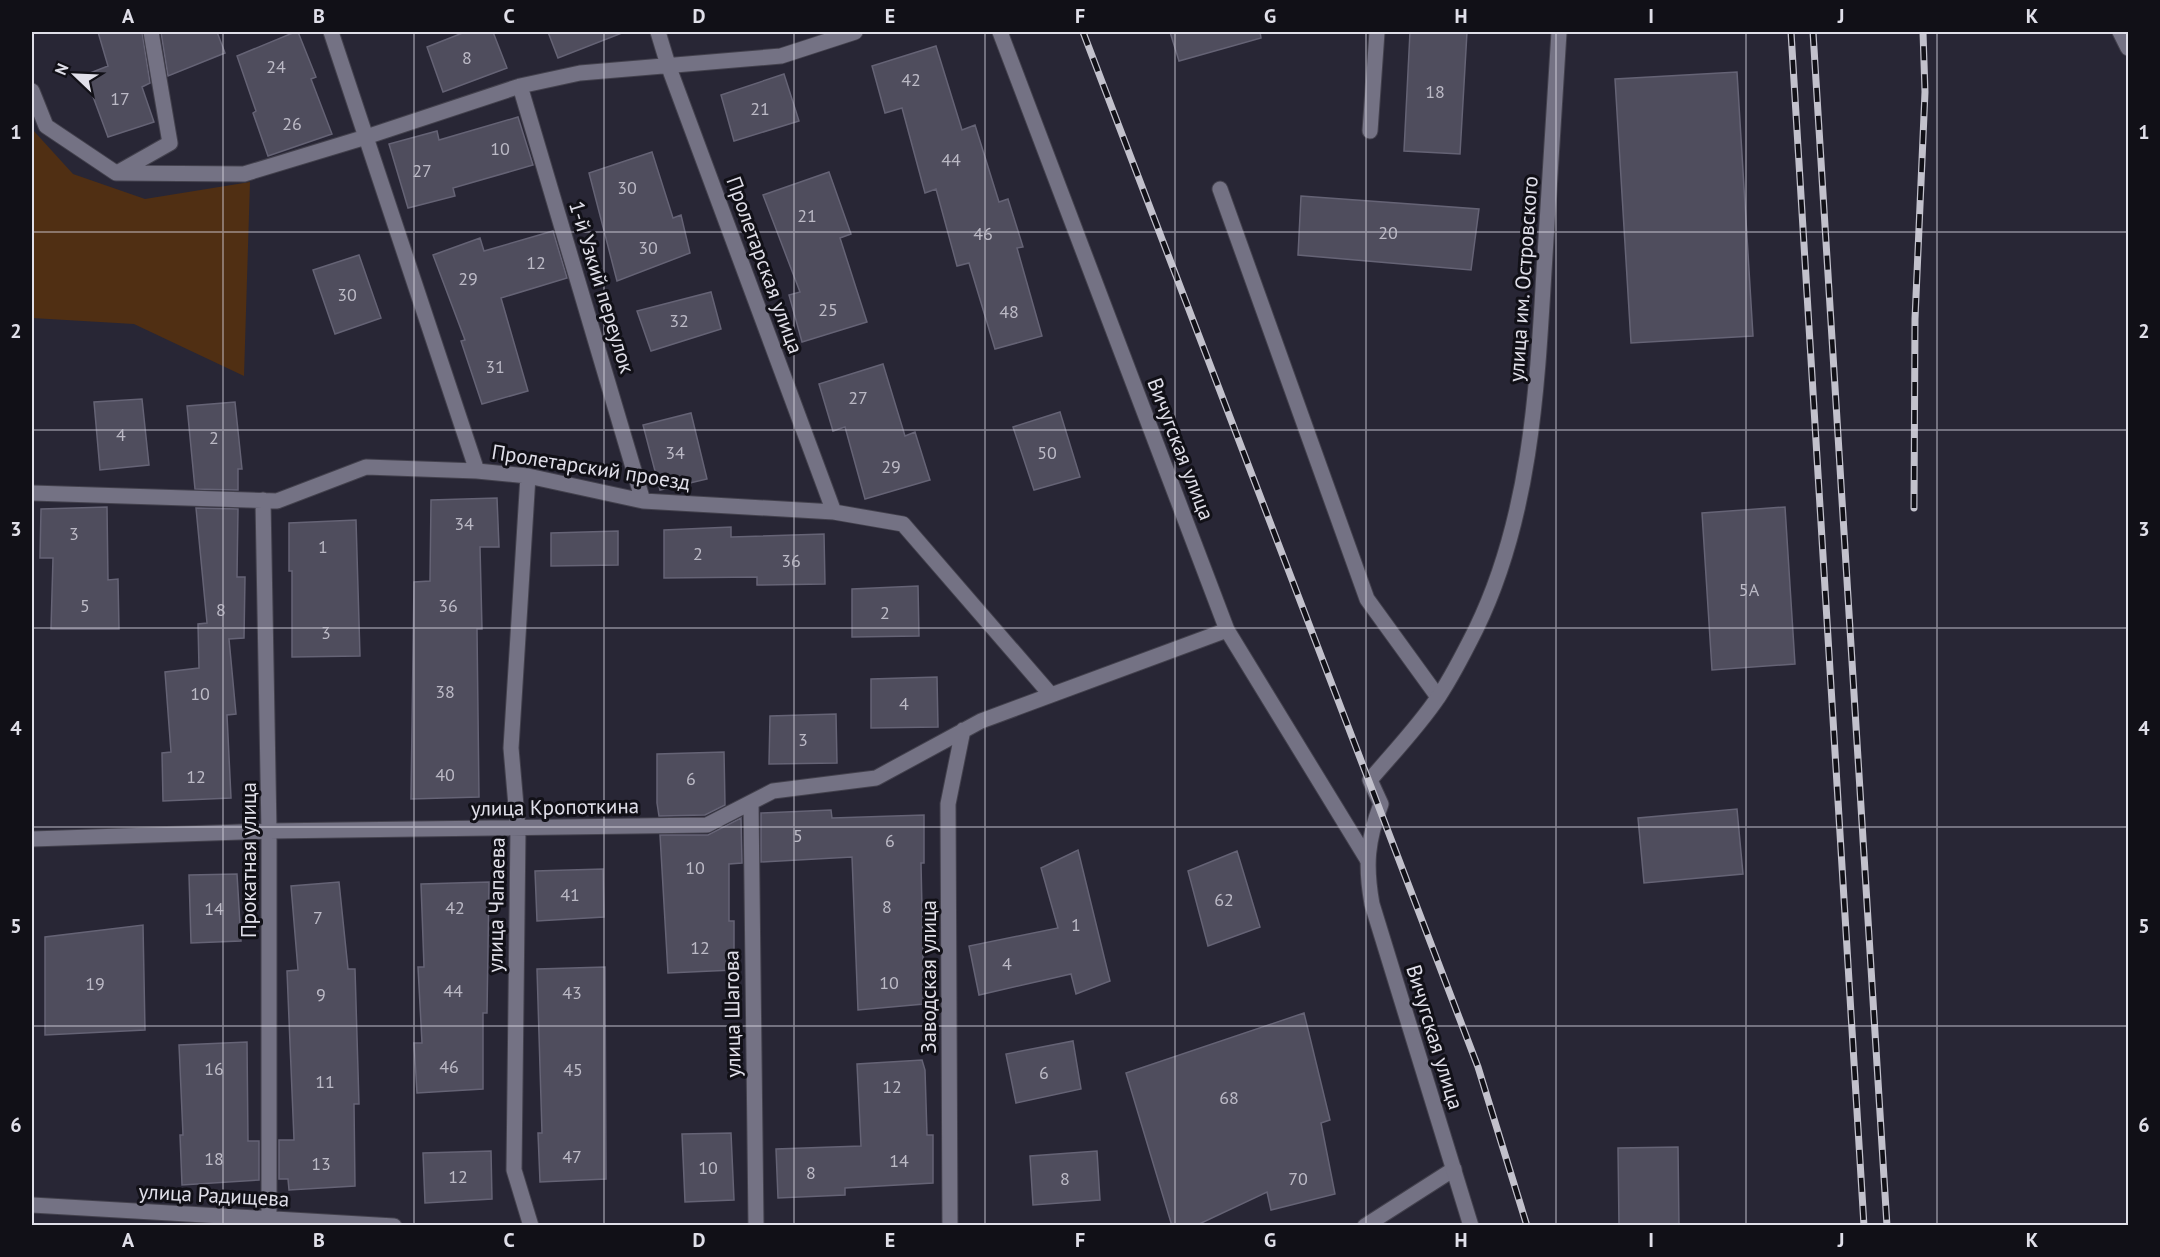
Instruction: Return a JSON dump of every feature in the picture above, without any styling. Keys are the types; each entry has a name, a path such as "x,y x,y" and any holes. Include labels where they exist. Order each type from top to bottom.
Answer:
{"street":[{"path":"116,173 170,143 151,32"},
{"path":"331,32 477,471"},
{"name":"Пролетарская улица","path":"658,32 668,65 834,512"},
{"path":"32,91 46,126 116,173 244,174 366,137 520,86 580,73 781,56 855,32"},
{"name":"Вичугская улица","path":"1000,32 1227,630 1367,859"},
{"path":"1370,131 1377,32"},
{"name":"улица им. Островского","path":"1512,527 1528,455 1537,387 1559,32"},
{"path":"2120,32 2128,48"},
{"name":"1-й Узкий переулок","path":"520,86 644,501"},
{"path":"1220,189 1367,599 1438,698"},
{"name":"Пролетарский проезд","path":"32,493 277,501 366,467 477,471 528,476 644,501 834,512 903,524 1051,695"},
{"name":"улица Чапаева","path":"528,476 511,748 518,829 514,1170 531,1226"},
{"name":"Прокатная улица","path":"263,500 269,831 269,1219"},
{"name":"Вичугская улица","path":"1472,1226 1372,904 1367,859 1369,835 1380,804 1370,780 1438,698 1476,628 1500,570 1512,527"},
{"name":"улица Кропоткина","path":"32,839 269,831 706,825 773,791 876,778 981,721 1227,630"},
{"name":"Заводская улица","path":"950,1226 948,804 963,730"},
{"name":"улица Шагова","path":"751,803 756,1226"},
{"path":"1365,1226 1454,1169"},
{"name":"улица Радищева","path":"32,1205 394,1226"}],"shaded area":[{"path":"32,129 73,174 145,199 250,182 244,376 134,324 32,318"}],"building":[{"path":"98,32 142,32 150,83 142,87 154,122 108,137 85,75 108,66"},
{"path":"161,32 217,32 225,53 168,76"},
{"path":"298,32 316,77 311,79 332,134 268,156 253,113 256,111 237,56"},
{"path":"465,32 493,32 507,68 443,92 427,47"},
{"path":"548,32 622,32 622,33 558,58"},
{"path":"1170,32 1260,32 1261,38 1179,61"},
{"path":"1410,32 1467,32 1460,154 1404,151"},
{"path":"936,46 962,130 975,125 999,202 1008,199 1023,247 1017,248 1042,336 995,349 969,263 957,266 936,189 925,193 902,108 885,113 872,66"},
{"path":"1737,72 1753,336 1631,343 1615,79"},
{"path":"784,74 799,121 734,141 721,95"},
{"path":"518,117 533,165 453,188 455,196 408,208 389,144 437,131 439,140"},
{"path":"652,152 673,218 681,215 690,253 617,281 589,173"},
{"path":"829,172 851,234 840,238 867,322 802,342 789,295 800,292 763,195"},
{"path":"1301,196 1479,209 1471,270 1298,255"},
{"path":"553,231 567,278 501,298 528,391 482,404 461,341 465,340 433,255 480,238 484,251"},
{"path":"359,255 381,318 335,334 313,270"},
{"path":"711,292 721,329 651,351 637,311"},
{"path":"883,364 905,436 915,432 930,480 865,499 845,427 833,431 819,384"},
{"path":"142,399 149,465 100,470 94,402"},
{"path":"235,402 242,469 238,469 238,490 195,489 187,406"},
{"path":"1060,412 1080,477 1034,490 1013,427"},
{"path":"691,413 707,479 660,490 643,425"},
{"path":"497,498 499,547 480,547 482,629 477,629 479,797 411,799 414,582 430,581 431,500"},
{"path":"107,507 108,580 118,579 119,629 51,629 53,558 40,558 41,509"},
{"path":"1785,507 1795,664 1712,670 1702,513"},
{"path":"196,508 238,509 237,577 245,577 244,638 229,639 236,714 227,715 231,798 163,801 162,753 171,752 165,672 199,668 198,624 207,623"},
{"path":"356,520 360,656 292,657 292,571 289,571 289,523"},
{"path":"731,527 731,537 824,534 825,584 757,585 757,577 664,578 664,530"},
{"path":"618,531 618,565 551,566 551,533"},
{"path":"918,586 919,636 852,637 852,589"},
{"path":"937,677 938,727 871,728 871,679"},
{"path":"836,714 837,763 769,764 770,716"},
{"path":"724,752 725,805 705,815 659,816 657,754"},
{"path":"1737,809 1743,874 1644,883 1638,818"},
{"path":"831,810 832,818 924,815 924,863 921,863 924,1004 858,1010 852,857 761,862 761,813"},
{"path":"741,818 742,863 729,864 729,921 734,921 734,970 668,973 660,835 708,835"},
{"path":"1078,850 1110,981 1076,994 1071,974 979,995 969,946 1058,928 1041,868"},
{"path":"1237,851 1260,927 1208,946 1188,871"},
{"path":"603,869 604,917 537,921 535,871"},
{"path":"237,874 241,941 191,943 189,875"},
{"path":"339,882 348,969 355,969 359,1104 354,1104 355,1186 289,1190 288,1179 279,1179 279,1140 294,1140 287,971 298,970 291,886"},
{"path":"489,882 487,1013 483,1013 483,1089 417,1093 414,1043 422,1043 418,967 424,967 421,884"},
{"path":"143,925 145,1030 45,1035 45,937"},
{"path":"605,967 606,1179 540,1182 538,1133 542,1133 537,969"},
{"path":"1304,1013 1330,1120 1321,1123 1335,1194 1271,1210 1267,1192 1195,1226 1172,1226 1126,1073"},
{"path":"1073,1041 1081,1089 1016,1103 1006,1054"},
{"path":"247,1042 248,1141 259,1141 259,1180 182,1185 180,1135 183,1135 179,1045"},
{"path":"922,1060 925,1070 927,1135 933,1135 933,1183 845,1188 845,1195 778,1198 776,1149 861,1146 857,1064"},
{"path":"731,1133 734,1200 685,1202 682,1134"},
{"path":"1678,1147 1679,1226 1619,1226 1618,1148"},
{"path":"491,1151 492,1199 425,1203 423,1153"},
{"path":"1097,1151 1100,1200 1033,1205 1030,1156"}],"railway":[{"path":"1083,32 1478,1067 1527,1226"},
{"path":"1791,32 1864,1226"},
{"path":"1813,32 1887,1226"},
{"path":"1914,508 1915,319 1925,92 1923,32"}]}
